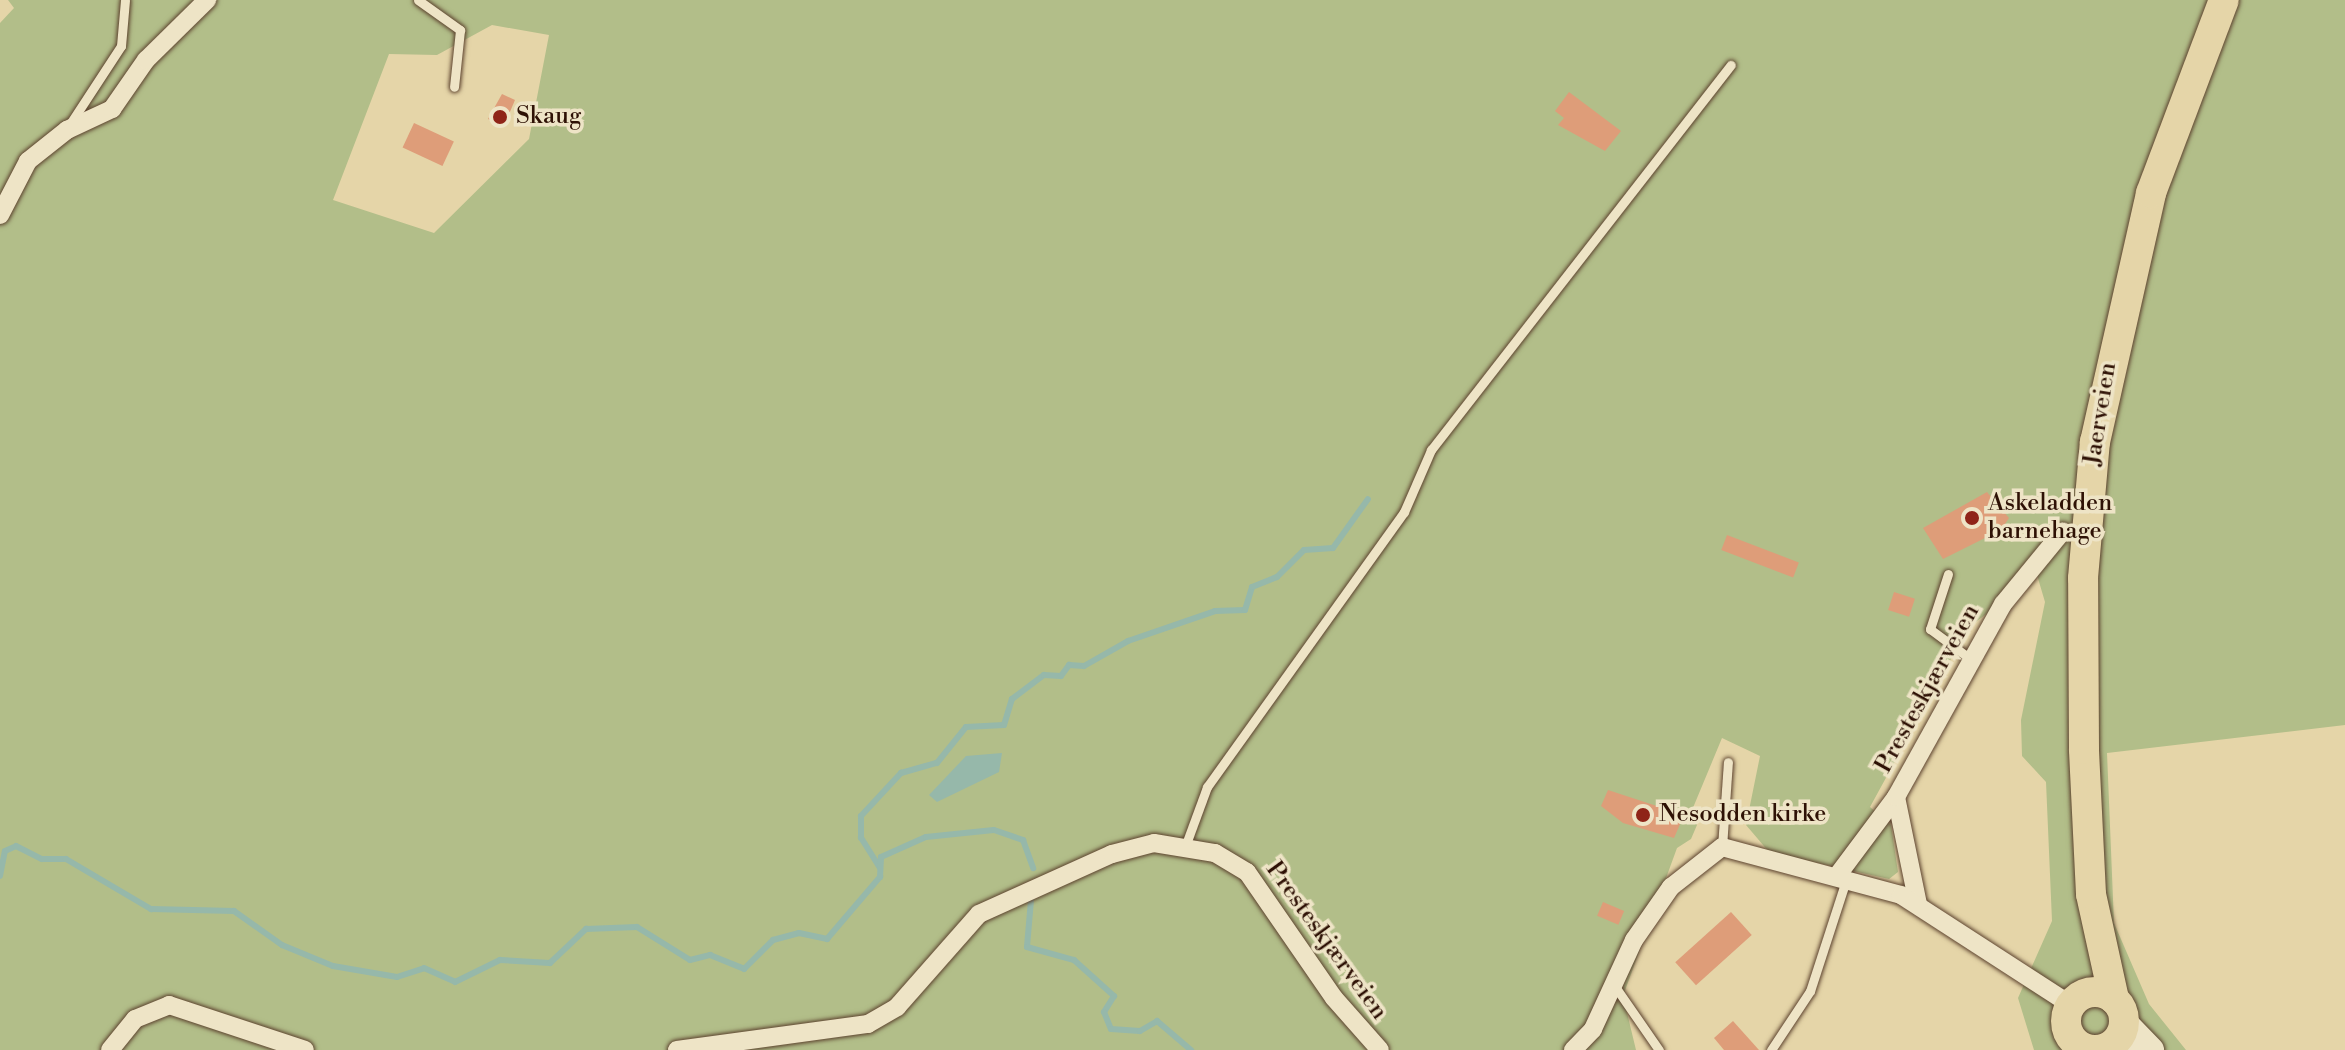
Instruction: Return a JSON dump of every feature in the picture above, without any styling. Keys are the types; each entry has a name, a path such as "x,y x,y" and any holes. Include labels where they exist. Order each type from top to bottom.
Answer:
{"main road":[{"name":"Jaerveien","path":"2115,1035 2091,894 2081,660 2095,442 2151,193 2224,0"},
{"name":"Jaerveien","path":"2073,1044 2074,1002 2091,894"},
{"path":"2074,1002 2097,992 2115,1035 2151,1050"},
{"path":"2073,1044 2089,1049 2115,1035"}],"street":[{"path":"0,215 21,170 67,130 120,102 146,60 207,0"},
{"name":"Presteskjærveien","path":"1842,878 1896,797 1969,658 2063,531"},
{"name":"Presteskjærveien","path":"1896,797 1918,904"},
{"name":"Presteskjærveien","path":"677,1050 868,1024 897,1007 960,929 1004,898 1136,845 1186,844 1247,872 1334,998 1380,1050"},
{"path":"1573,1050 1671,887 1722,847 1842,878 1918,904 2074,1002"},
{"path":"110,1050 135,1019 169,1005 305,1050"}],"lane":[{"path":"67,130 121,46 125,0"},
{"path":"418,0 460,30 454,87"},
{"path":"1186,844 1207,787 1404,512 1431,450 1731,65"},
{"path":"1948,574 1930,629 1969,658"},
{"path":"1722,847 1728,762"},
{"path":"1771,1050 1810,991 1842,878"},
{"path":"1614,985 1659,1050"}],"green space":[{"path":"8,0 2345,0 2345,725 2107,753 2114,923 2149,1004 2186,1050 2034,1050 2018,998 2052,921 2046,782 2022,756 2021,720 2045,602 2037,575 1968,628 1870,807 1891,825 1898,872 1889,879 1769,852 1746,825 1760,756 1722,738 1690,815 1697,825 1691,839 1677,848 1623,996 1636,1050 0,1050 0,23 14,8","holes":["492,25 549,35 529,139 434,233 333,200 389,54 437,55"]}],"shaded area":[{"path":"1002,753 999,772 937,802 929,795 966,756"}],"building":[{"path":"1569,92 1621,131 1605,151 1558,125 1564,118 1555,111"},
{"name":"Skaug","path":"502,94 515,100 504,126 488,119"},
{"path":"414,123 454,142 442,166 403,147"},
{"path":"1987,492 2009,518 2001,530 1943,559 1923,528"},
{"path":"1727,535 1799,563 1793,578 1721,550"},
{"path":"1894,592 1915,599 1909,617 1888,610"},
{"name":"Nesodden kirke","path":"1608,790 1672,811 1669,817 1681,822 1674,838 1623,823 1601,806"},
{"path":"1603,902 1624,911 1618,925 1597,916"},
{"path":"1731,912 1752,935 1696,985 1675,962"},
{"path":"1733,1021 1759,1050 1724,1050 1714,1038"}],"waterway":[{"path":"880,868 861,838 861,816 901,773 937,763 966,727 1004,725 1012,699 1044,675 1061,676 1069,665 1084,666 1128,641 1215,611 1245,610 1252,587 1277,577 1304,550 1333,548 1368,499"},
{"path":"0,876 5,851 16,846 42,859 66,859 151,909 234,911 282,945 333,966 397,977 424,968 455,982 500,960 550,963 586,929 637,927 690,960 710,955 744,969 773,940 799,933 827,939 880,877 881,857 926,837 994,830 1023,840 1033,868"},
{"path":"1031,900 1027,947 1074,960 1114,996 1104,1012 1111,1029 1140,1031 1157,1021 1191,1050"}],"place":[{"name":"Skaug","path":"500,117"},
{"name":"Askeladden barnehage","path":"1972,518"},
{"name":"Nesodden kirke","path":"1643,815"}]}
